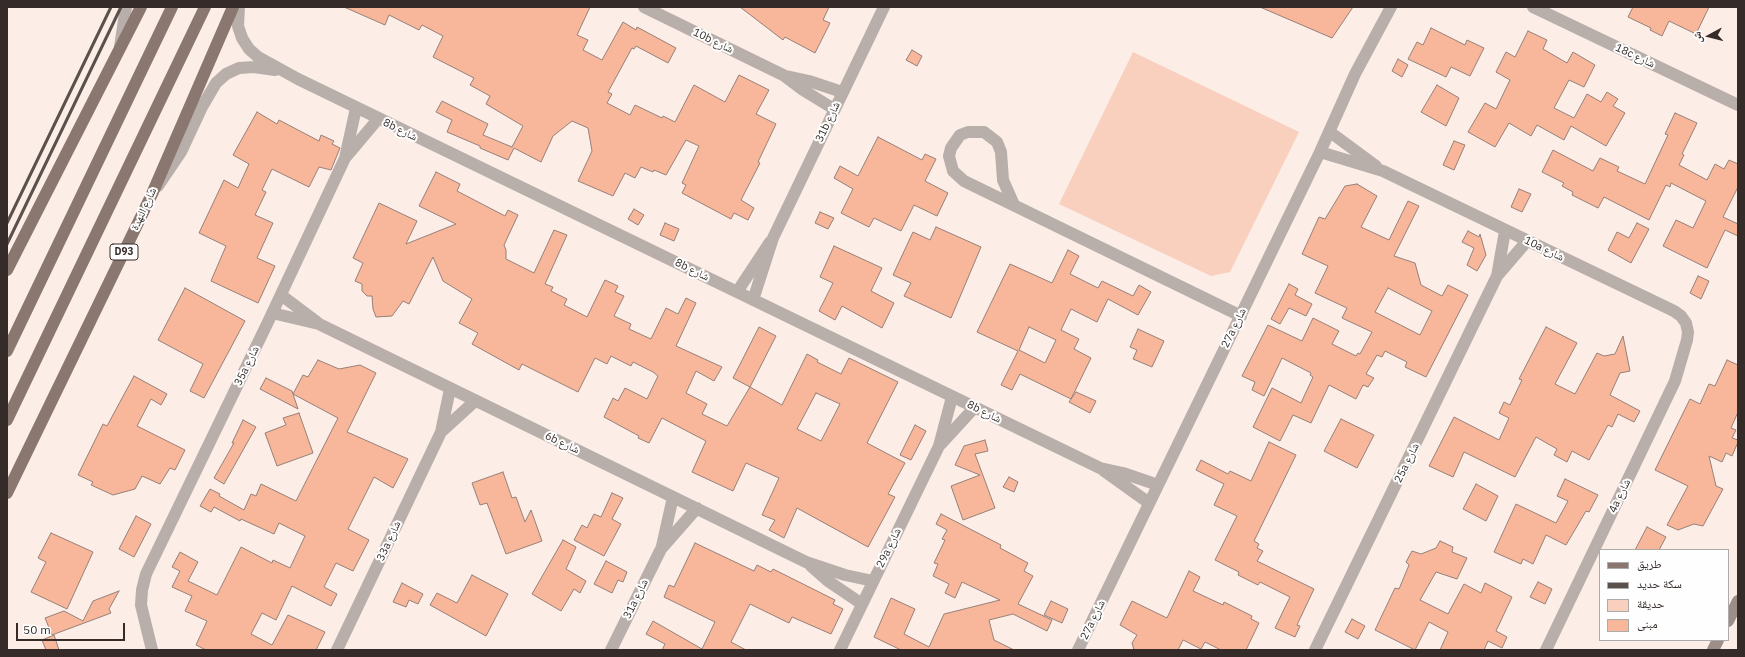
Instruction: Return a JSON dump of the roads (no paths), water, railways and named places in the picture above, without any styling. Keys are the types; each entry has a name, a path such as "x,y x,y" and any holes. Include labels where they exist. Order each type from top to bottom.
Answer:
{"main road":[{"path":"7,270 141,7"},
{"path":"7,351 172,7"},
{"path":"7,420 205,7"},
{"name":"شارع النهدة","path":"7,493 152,194 232,7"},
{"path":"1729,619 1738,601"},
{"path":"1713,650 1718,641"}],"street":[{"path":"120,48 126,7"},
{"name":"8b شارع","path":"239,7 238,26 248,49 258,57 284,72 378,119 1100,468 1149,503"},
{"name":"10b شارع","path":"644,7 657,10 783,75 803,90 834,109"},
{"name":"31b شارع","path":"753,300 773,238 884,7"},
{"name":"27a شارع","path":"1078,650 1330,132 1355,74 1391,7"},
{"name":"18c شارع","path":"1532,7 1738,105"},
{"name":"8b شارع","path":"152,194 173,166 216,83 226,74 239,68 254,67 284,72"},
{"name":"10b شارع","path":"783,75 809,81 842,92"},
{"name":"35a شارع","path":"152,650 141,605 142,590 146,574 281,295 345,158 356,108"},
{"name":"35a شارع","path":"345,158 378,119"},
{"path":"1014,205 1003,180 1000,152 997,142 991,136 980,132 968,132 960,136 951,148 949,156 953,171 958,177 970,184 1240,316"},
{"name":"10a شارع","path":"1330,132 1383,172"},
{"name":"10a شارع","path":"1320,152 1383,172 1674,311 1681,316 1686,323 1688,332 1687,340"},
{"name":"25a شارع","path":"1497,276 1505,231"},
{"name":"31b شارع","path":"737,292 773,238"},
{"name":"25a شارع","path":"1315,650 1497,276 1527,241"},
{"name":"6b شارع","path":"281,295 319,324 475,402 806,562 845,575 873,581"},
{"name":"6b شارع","path":"272,313 319,324"},
{"name":"4a شارع","path":"1546,650 1675,381 1687,340"},
{"name":"33a شارع","path":"337,650 441,432 450,389"},
{"name":"29a شارع","path":"840,650 939,446 952,397"},
{"name":"33a شارع","path":"441,432 475,402"},
{"name":"29a شارع","path":"939,446 974,408"},
{"name":"8b شارع","path":"1100,468 1123,473 1158,485"},
{"name":"31a شارع","path":"611,650 661,549 674,497"},
{"name":"31a شارع","path":"661,549 696,508"},
{"name":"6b شارع","path":"806,562 828,581 862,604"}],"railway":[{"path":"7,223 111,7"},
{"path":"7,244 121,7"}]}
